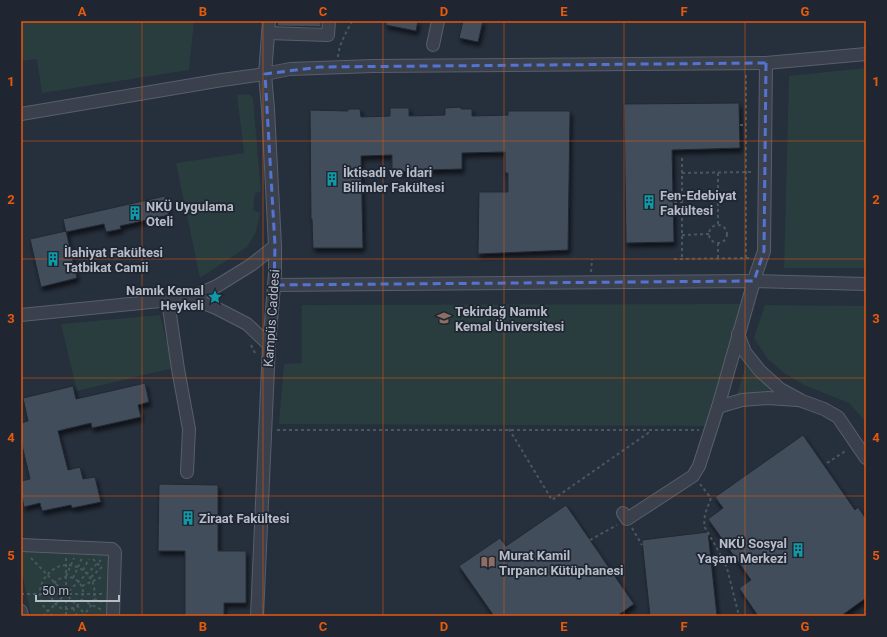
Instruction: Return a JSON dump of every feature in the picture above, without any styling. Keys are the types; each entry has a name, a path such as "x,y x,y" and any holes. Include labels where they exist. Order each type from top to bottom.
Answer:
{"street":[{"path":"269,27 328,35 329,21"},
{"path":"433,45 438,21"},
{"name":"Kampüs Caddesi","path":"257,616 269,344 274,285 275,246 265,74 269,27"},
{"path":"24,113 290,69 337,67 766,63 866,54"},
{"path":"625,516 693,476 699,466 718,407 738,334 764,251 766,63"},
{"path":"21,315 190,298 217,286 244,269 275,246"},
{"path":"274,285 754,281 866,284"},
{"path":"190,298 216,308 247,324 269,344"},
{"path":"168,301 189,429 187,472"},
{"path":"738,334 745,352 760,371 780,389 802,401 824,409 838,417 866,458"},
{"path":"718,407 742,400 768,398 802,401"},
{"path":"21,545 88,552 112,549 114,552 113,616"},
{"path":"21,611 22,616"}],"path":[{"path":"337,67 339,49 352,21"},
{"path":"746,72 746,258"},
{"path":"740,125 746,125"},
{"path":"682,158 682,259"},
{"path":"718,172 718,224"},
{"path":"682,173 753,172"},
{"path":"674,202 682,202"},
{"path":"718,224 725,228 727,235 724,241 718,243 711,240 709,234 711,227 718,224"},
{"path":"682,235 709,234"},
{"path":"718,243 718,258"},
{"path":"674,259 762,258"},
{"path":"591,274 592,259"},
{"path":"509,429 552,500 651,430"},
{"path":"265,430 710,430"},
{"path":"826,463 856,444"},
{"path":"693,476 712,498 705,514 704,526 718,550 726,568 739,616"},
{"path":"590,540 625,516 642,545"},
{"path":"43,616 112,549"},
{"path":"66,616 66,566 71,551"},
{"path":"66,577 71,566 71,551"},
{"path":"73,578 88,552 102,568"},
{"path":"32,558 86,615"},
{"path":"53,616 47,612 42,604 40,594 44,578 47,574 59,566 78,567 87,573 92,582 95,594 92,605 86,615 82,616"},
{"path":"82,586 114,572"},
{"path":"66,577 73,578 78,582 82,586 83,594 82,600 77,606 66,609 60,608 55,604 50,594 55,582 66,577"},
{"path":"21,594 114,594"},
{"path":"82,600 113,616"},
{"path":"73,608 77,616"}],"highlighted area":[{"path":"766,63 764,251 754,281 274,285 275,246 265,74 320,67"}],"shaded area":[{"path":"21,21 194,21 189,70 42,93 37,59 21,61"},
{"path":"866,68 866,268 784,268 789,76"},
{"path":"249,94 253,98 261,192 255,193 253,210 260,213 256,232 247,247 200,278 176,163 244,153 237,95"},
{"path":"741,304 707,426 279,424 284,364 302,363 302,305"},
{"path":"765,305 866,306 866,422 849,403 804,385 784,373 767,358 754,338"},
{"path":"160,315 173,368 77,391 61,324"},
{"path":"746,365 758,378 777,395 736,398"},
{"path":"21,548 110,550 109,616 31,616 21,568"}],"building":[{"path":"278,21 321,21 321,27 277,26"},
{"path":"386,21 418,21 416,31 386,25"},
{"path":"463,21 483,21 478,42 459,38"},
{"name":"Fen-Edebiyat Fakültesi","path":"739,103 740,148 672,150 674,242 626,243 624,104"},
{"path":"461,107 461,109 472,109 472,116 508,115 508,111 570,111 568,250 478,254 479,192 508,192 508,173 505,173 505,152 462,153 462,169 392,172 392,155 361,156 363,248 313,248 311,219 310,110 348,111 348,109 360,109 361,117 390,116 390,108 409,108 409,116 445,115 445,108"},
{"name":"NKÜ Uygulama Oteli","path":"165,196 169,215 120,226 121,229 106,232 104,224 66,232 63,219"},
{"name":"İlahiyat Fakültesi Tatbikat Camii","path":"66,231 77,278 41,287 30,239"},
{"path":"145,383 149,402 138,405 141,417 92,428 91,423 58,431 68,470 80,467 83,479 95,477 101,502 72,508 71,505 42,511 40,503 24,507 21,492 21,481 30,479 21,441 21,423 28,421 23,398 73,386 76,399"},
{"name":"NKÜ Sosyal Yaşam Merkezi","path":"803,435 855,510 858,507 866,519 866,598 841,616 758,616 739,588 751,580 708,519 723,508 715,497"},
{"name":"Ziraat Fakültesi","path":"159,484 218,485 218,551 246,551 246,603 224,603 224,616 185,616 185,551 158,551"},
{"name":"Murat Kamil Tırpancı Kütüphanesi","path":"566,505 634,604 617,616 494,616 459,566 500,538 506,546"},
{"path":"708,532 717,616 650,616 642,540"}],"place":[{"name":"İktisadi ve İdari Bilimler Fakültesi","path":"332,179"},
{"name":"Fen-Edebiyat Fakültesi","path":"649,202"},
{"name":"NKÜ Uygulama Oteli","path":"135,213"},
{"name":"İlahiyat Fakültesi Tatbikat Camii","path":"53,259"},
{"name":"Namık Kemal Heykeli","path":"215,297"},
{"name":"Tekirdağ Namık Kemal Üniversitesi","path":"444,318"},
{"name":"Ziraat Fakültesi","path":"188,518"},
{"name":"NKÜ Sosyal Yaşam Merkezi","path":"798,550"},
{"name":"Murat Kamil Tırpancı Kütüphanesi","path":"488,562"}]}
